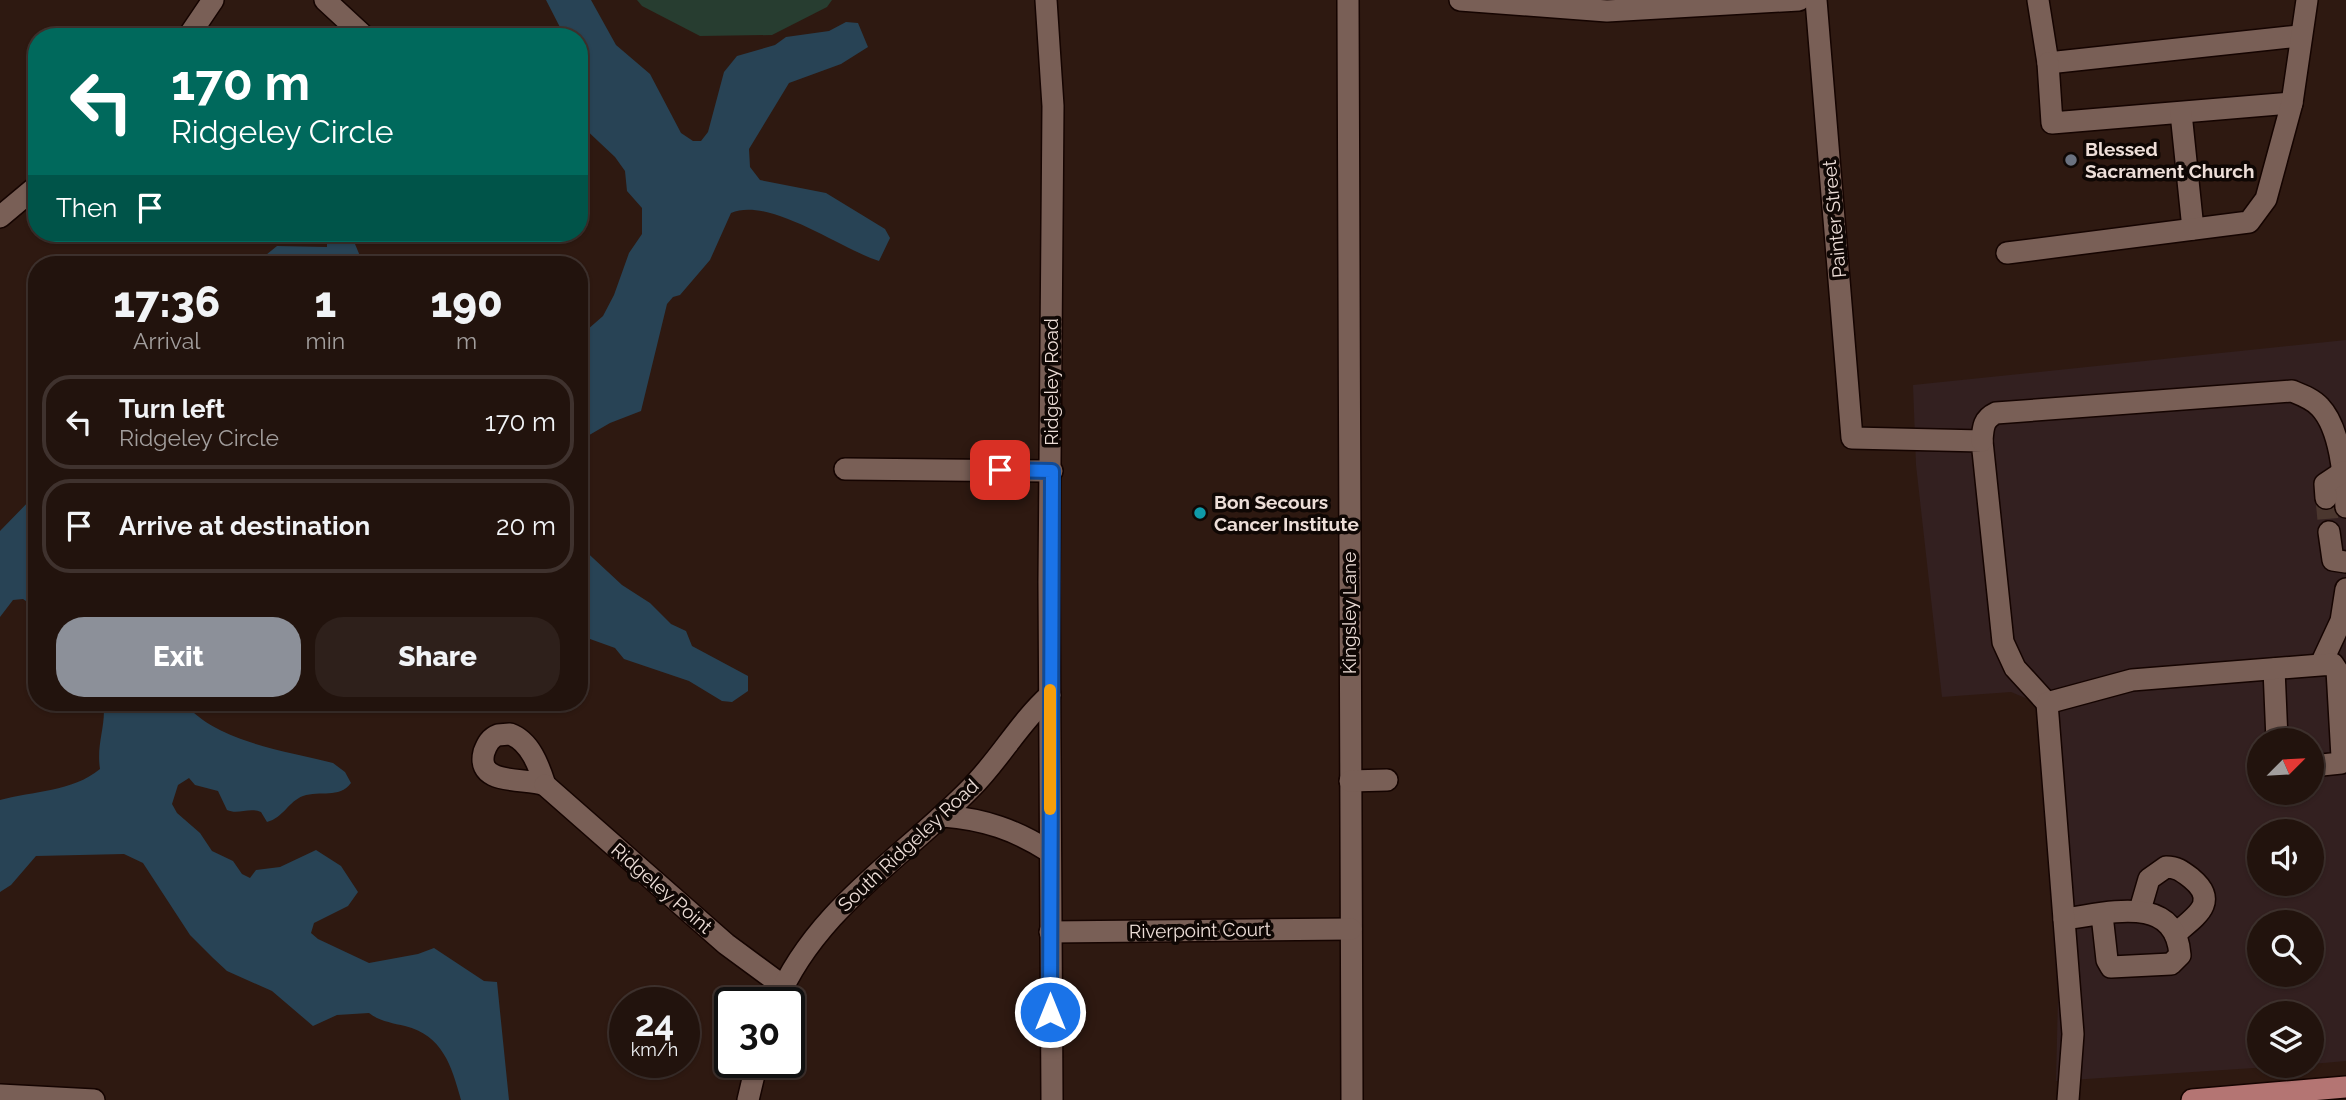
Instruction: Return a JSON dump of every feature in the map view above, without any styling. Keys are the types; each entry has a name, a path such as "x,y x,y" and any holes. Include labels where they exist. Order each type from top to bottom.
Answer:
{"main road":[{"path":"2192,1100 2296,1096 2346,1087"}],"street":[{"path":"194,28 213,0"},
{"path":"324,0 355,28"},
{"name":"Ridgeley Road","path":"1046,0 1053,106 1050,695 1052,1100"},
{"name":"Kingsley Lane","path":"1348,0 1352,1100"},
{"path":"1460,0 1607,12 1798,0"},
{"name":"Painter Street","path":"1816,0 1852,438 1982,441"},
{"path":"2038,0 2048,63 2052,124 2292,103"},
{"path":"2007,253 2249,222 2266,199 2292,103 2299,36 2307,0"},
{"path":"2048,63 2299,36"},
{"path":"2181,113 2193,229"},
{"path":"0,217 28,194"},
{"path":"2068,1100 2073,1034 2048,704 2015,668 2003,642 1982,441 1983,426 1988,417 1996,413 2292,391 2321,408 2331,425 2343,472 2346,507"},
{"path":"845,469 1052,471"},
{"path":"2326,498 2325,484 2343,472"},
{"path":"2329,532 2333,560 2346,562"},
{"path":"2321,664 2341,621 2346,589"},
{"path":"2048,704 2132,680 2321,664 2336,667 2342,757 2341,763 2324,765"},
{"path":"2274,669 2276,728"},
{"name":"South Ridgeley Road","path":"783,987 815,936 863,884 943,816 973,786 1012,734 1050,695"},
{"path":"1350,781 1387,780"},
{"name":"Ridgeley Point","path":"545,785 772,987"},
{"path":"943,816 973,818 1001,825 1050,852"},
{"path":"2140,910 2149,879 2165,867 2181,870 2200,886 2206,897 2202,909 2175,934"},
{"path":"2064,919 2140,910 2153,913 2165,920 2175,934 2180,955 2171,964 2111,967 2107,960 2102,915"},
{"name":"Riverpoint Court","path":"1050,932 1351,929"},
{"path":"748,1100 753,1078"},
{"path":"0,1096 94,1100"}],"shaded area":[{"path":"2346,340 2346,1061 2324,1063 2324,1001 2247,1001 2247,1068 2056,1081 2058,997 2035,702 2011,692 1942,697 1916,465 1913,385"}],"green space":[{"path":"637,0 832,0 827,7 772,35 700,36 642,6"}],"water":[{"path":"546,0 591,0 616,45 650,74 681,133 693,141 701,141 708,132 724,72 737,56 775,45 786,37 829,31 846,22 858,23 868,47 841,64 789,83 749,149 750,167 760,180 826,193 885,229 890,238 879,261 784,218 747,210 731,213 710,260 680,295 673,297 667,304 641,411 610,423 588,436 588,329 603,316 614,295 629,253 642,234 642,208 627,191 625,171 615,157 588,132 588,28 560,28"},
{"path":"327,242 352,242 360,256 265,256 277,246 327,247"},
{"path":"28,502 28,602 23,599 13,600 0,617 0,531"},
{"path":"588,553 622,585 650,603 671,624 686,631 692,646 748,676 748,691 732,702 722,701 689,681 624,659 615,648 588,638"},
{"path":"104,711 192,711 214,727 233,736 273,749 333,763 345,772 351,783 346,788 335,793 303,796 267,822 261,812 227,810 218,791 195,785 189,778 178,785 172,804 177,813 200,833 212,851 233,861 242,874 250,878 256,870 280,867 316,850 341,866 358,892 348,906 314,923 311,933 318,939 369,963 418,954 434,948 484,981 497,982 509,1100 461,1100 444,1054 428,1037 405,1026 381,1020 369,1013 337,1015 313,1026 272,991 227,971 190,935 143,863 124,854 36,856 11,885 0,892 0,800 65,787 100,769 99,751"}],"tunnel":[{"path":"2326,498 2329,532"}],"slow traffic":[{"path":"1050,690 1050,809"}],"place":[{"name":"Blessed Sacrament Church","path":"2071,160"},
{"name":"Bon Secours Cancer Institute","path":"1200,513"}],"route":[{"path":"1000,470 1052,471 1049,582 1050,1012"}]}
